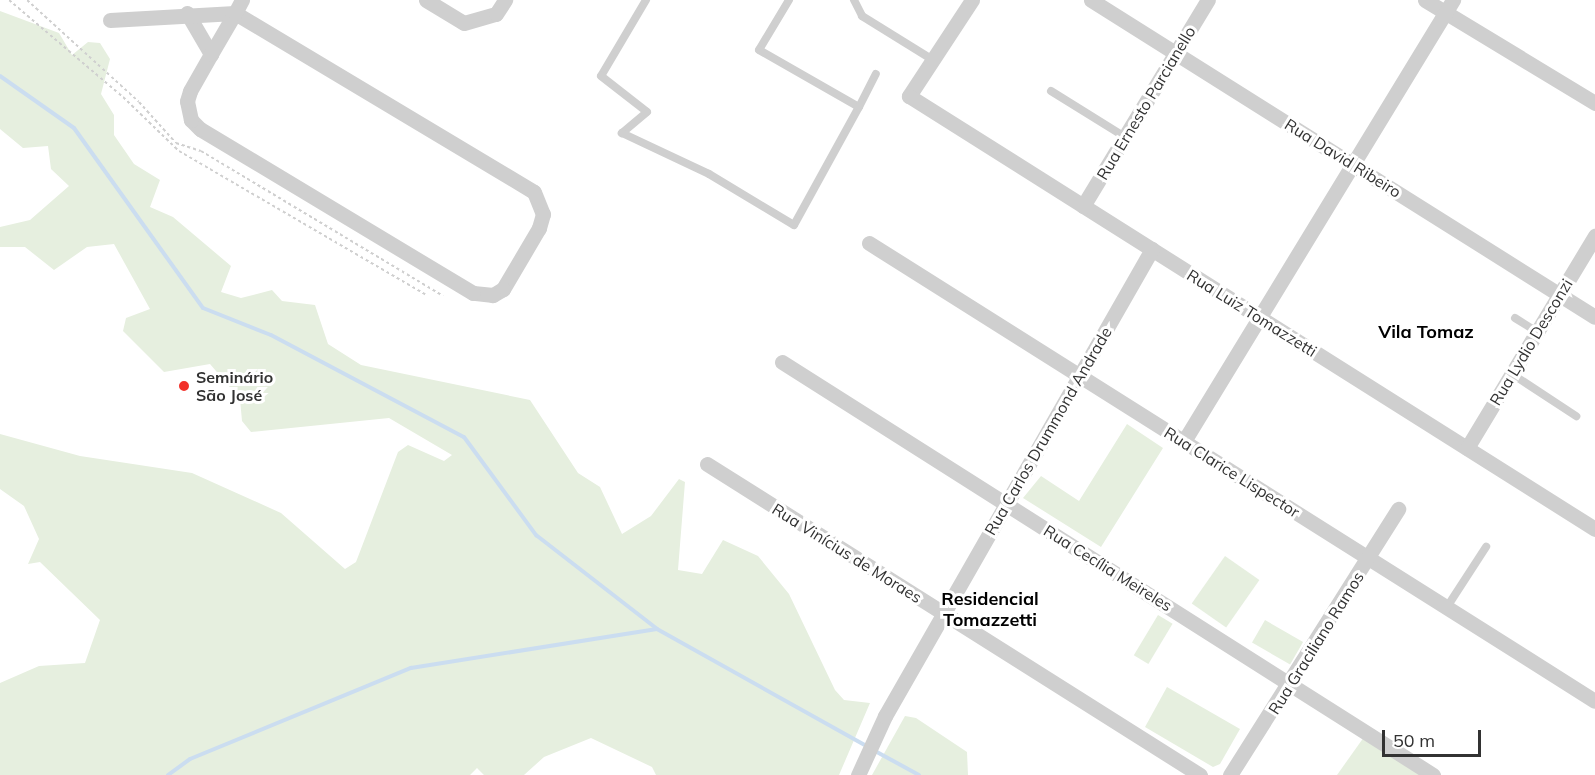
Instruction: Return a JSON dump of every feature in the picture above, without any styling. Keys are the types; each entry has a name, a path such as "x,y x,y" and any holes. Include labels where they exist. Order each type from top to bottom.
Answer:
{"street":[{"path":"426,0 464,23 485,19 496,14 505,0"},
{"path":"933,60 972,0"},
{"name":"Rua David Ribeiro","path":"1092,0 1595,317"},
{"name":"Rua Ernesto Parcianello","path":"1083,206 1208,0"},
{"path":"1425,0 1450,7 1595,103"},
{"path":"110,20 238,7 534,192 543,214 510,281 493,295 473,293 200,129 191,120 187,101 238,7"},
{"path":"1184,441 1450,7"},
{"path":"187,13 211,54"},
{"name":"Rua Luiz Tomazzetti","path":"933,60 909,96 1595,529"},
{"name":"Rua Lydio Desconzi","path":"1467,448 1595,236"},
{"name":"Rua Clarice Lispector","path":"869,243 1595,701"},
{"name":"Rua Carlos Drummond Andrade","path":"858,775 885,716 1152,249"},
{"name":"Rua Cecília Meireles","path":"782,362 1433,775"},
{"name":"Rua Vinícius de Moraes","path":"707,464 1200,775"},
{"name":"Rua Graciliano Ramos","path":"1230,775 1290,684 1398,510"}],"lane":[{"path":"646,0 601,76 646,111 622,133 709,174 794,225 876,74"},
{"path":"789,0 759,50 859,107"},
{"path":"854,0 862,16 933,60"},
{"path":"1051,91 1125,137"},
{"path":"1515,318 1537,332"},
{"path":"1512,374 1576,416"},
{"path":"1447,607 1486,547"}],"path":[{"path":"9,0 123,97 179,151 425,294"}],"green space":[{"path":"0,11 59,33 72,55 88,42 100,43 110,59 101,94 114,115 114,135 134,164 160,180 150,207 173,217 231,266 221,292 241,298 272,290 282,301 315,305 328,344 361,365 530,400 578,473 600,487 622,534 651,516 679,479 685,482 678,570 702,574 723,540 758,556 789,594 835,690 844,700 870,703 839,775 656,775 652,767 591,738 544,757 524,775 484,775 477,768 470,775 0,775 0,683 39,666 85,663 100,620 40,562 28,564 39,539 24,506 0,489 0,434 80,456 192,473 281,513 345,569 356,562 398,452 408,445 444,461 452,455 389,418 251,432 242,421 240,399 210,364 164,372 123,331 126,318 150,309 114,244 87,247 54,270 25,247 0,247 0,227 30,220 69,186 51,169 48,146 23,148 0,129"},
{"path":"1127,424 1163,448 1101,547 1023,498 1041,476 1079,501"},
{"path":"1225,556 1259,580 1226,628 1192,604"},
{"path":"1158,615 1173,624 1148,664 1134,655"},
{"path":"1265,620 1303,642 1290,665 1252,643"},
{"path":"1167,687 1240,729 1220,764 1213,767 1145,727"},
{"path":"905,716 916,718 967,752 968,775 872,775"},
{"path":"1364,737 1421,775 1337,775"}],"waterway":[{"path":"0,76 74,128 203,308 271,335 464,437 536,535 657,629 868,747"},
{"path":"168,775 190,759 411,668 657,629"},
{"path":"875,751 919,775"}],"place":[{"name":"Seminário São José","path":"184,386"}],"district":[{"name":"Vila Tomaz","path":"1426,332"},
{"name":"Residencial Tomazzetti","path":"990,610"}]}
